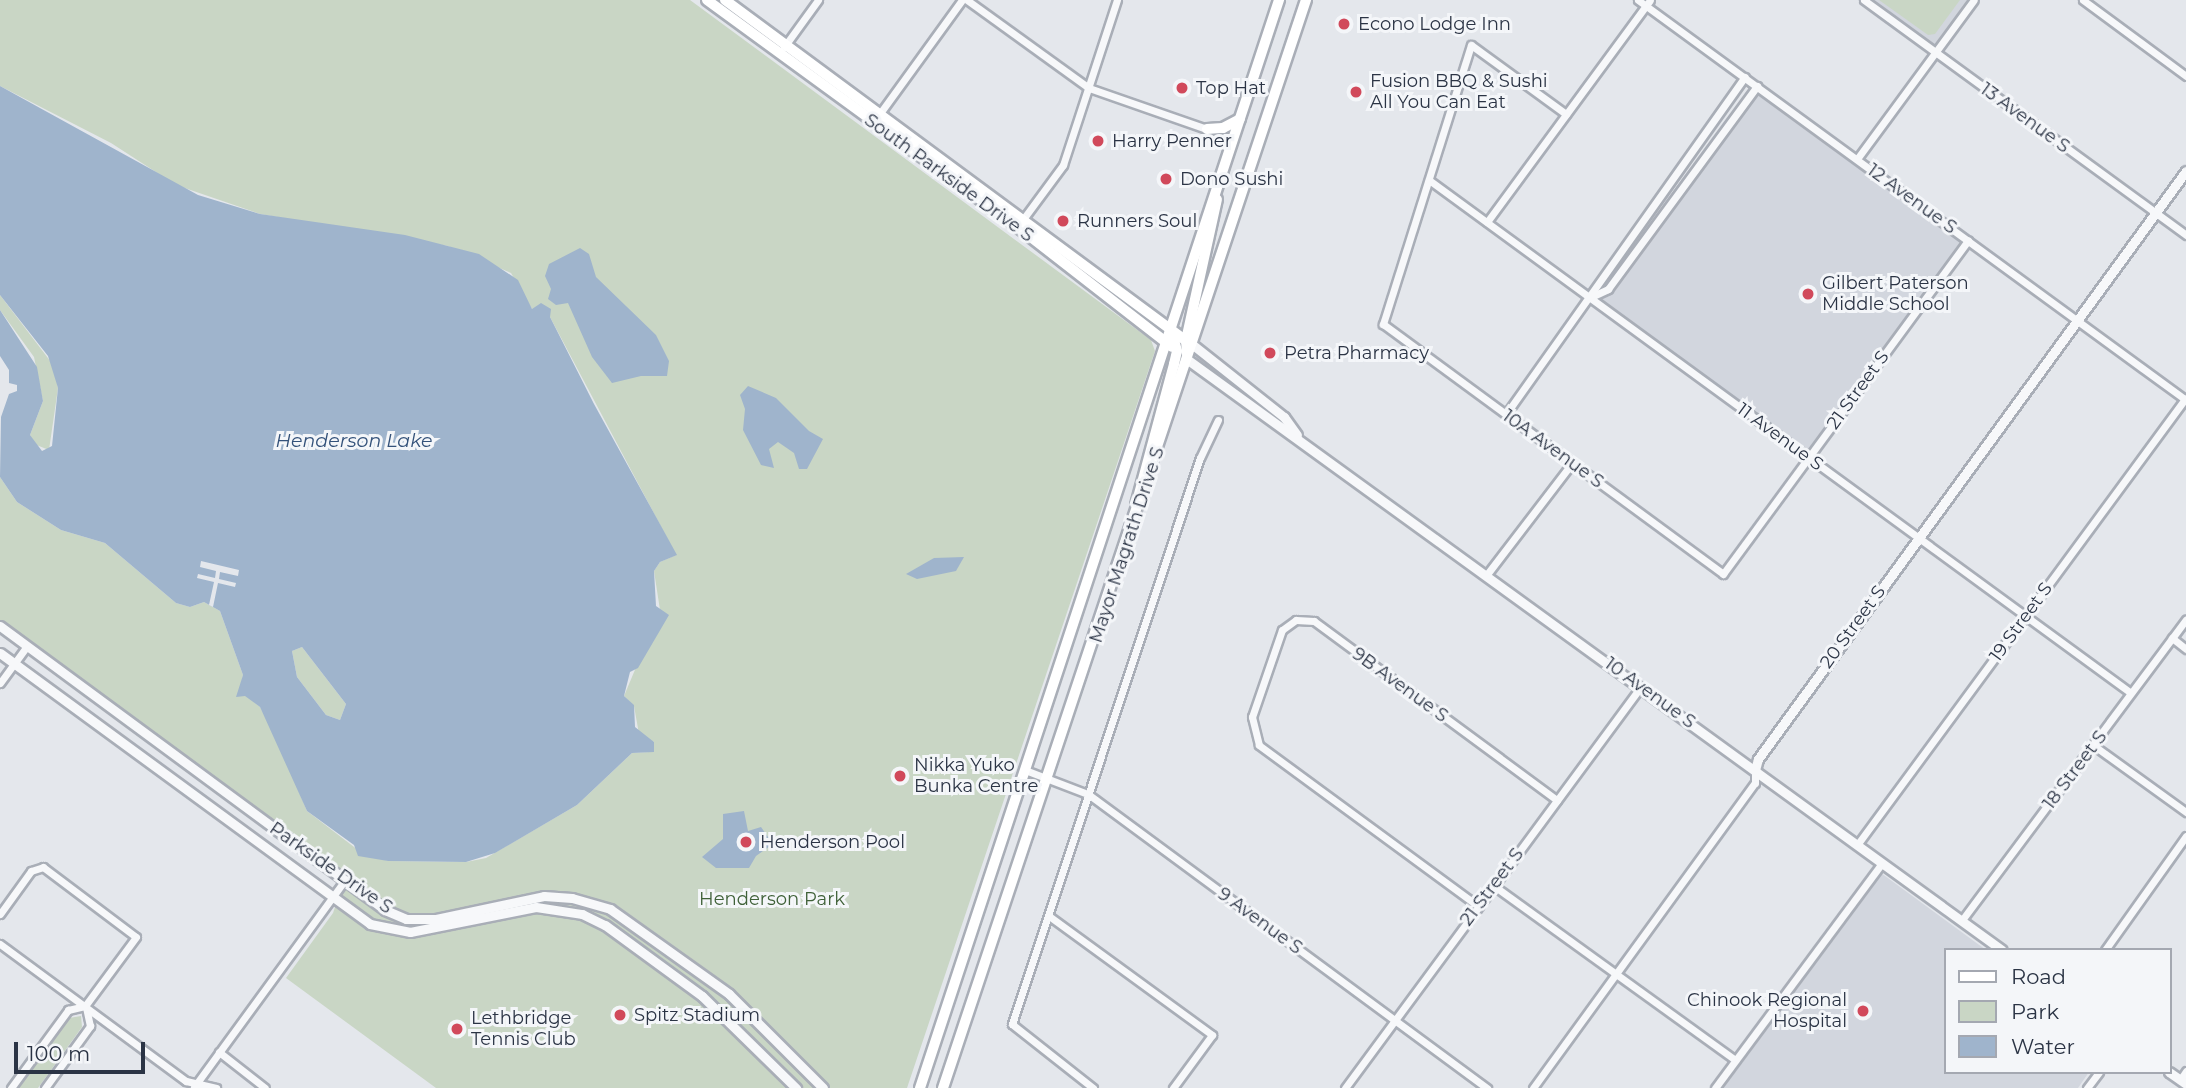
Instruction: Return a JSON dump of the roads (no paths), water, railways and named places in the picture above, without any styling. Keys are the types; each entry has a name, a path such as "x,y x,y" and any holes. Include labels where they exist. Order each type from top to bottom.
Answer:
{"main road":[{"name":"South Parkside Drive S","path":"707,0 780,53 1024,218 1189,343"},
{"name":"South Parkside Drive S","path":"725,0 786,44 1188,360"},
{"name":"Mayor Magrath Drive S","path":"920,1088 1279,0"},
{"name":"Mayor Magrath Drive S","path":"943,1088 1134,524 1188,360 1189,343 1306,0"},
{"path":"1208,129 1223,128 1240,119"},
{"path":"1208,129 1220,136 1228,152"},
{"path":"1189,343 1219,203 1215,194"},
{"path":"1134,524 1137,489 1177,351 1171,328"}],"street":[{"path":"780,53 818,0"},
{"path":"877,118 964,0 1088,88 1208,129"},
{"path":"1017,227 1063,165 1117,0"},
{"name":"12 Avenue S","path":"1638,0 1648,3 1757,86 2185,399"},
{"name":"13 Avenue S","path":"1864,0 2186,235"},
{"path":"1857,159 1974,0"},
{"path":"2083,0 2186,76"},
{"path":"1488,222 1648,3"},
{"path":"1429,180 1471,45 1566,114"},
{"path":"1506,414 1591,298 1598,279 1745,77"},
{"path":"1591,298 1608,289 1757,86"},
{"name":"20 Street S","path":"1533,1088 1755,783 1755,770 1761,754 2186,171"},
{"name":"11 Avenue S","path":"1429,180 2131,693"},
{"name":"10A Avenue S","path":"1429,180 1382,324 1723,574"},
{"name":"21 Street S","path":"1723,574 1968,240"},
{"name":"10 Avenue S","path":"1189,343 1284,418 1298,436"},
{"name":"10 Avenue S","path":"1188,360 1277,426 1298,436 1488,573 1999,948"},
{"name":"19 Street S","path":"1857,845 2185,399"},
{"path":"1093,1088 1012,1024 1200,458 1219,420"},
{"path":"1488,573 1572,463"},
{"name":"18 Street S","path":"1962,920 2186,619"},
{"name":"9B Avenue S","path":"1478,906 1263,748 1254,733 1252,717 1282,629 1293,621 1311,620 1557,800"},
{"name":"Parkside Drive S","path":"0,626 386,910 420,921 544,896 572,898 610,909 729,994 823,1088"},
{"path":"2172,638 2186,649"},
{"path":"0,683 27,646"},
{"name":"Parkside Drive S","path":"0,653 370,924 397,933 536,907 582,914 605,925 702,996 796,1088"},
{"name":"21 Street S","path":"1345,1088 1641,687"},
{"path":"2093,745 2186,812"},
{"name":"9 Avenue S","path":"1026,770 1088,794 1487,1088"},
{"path":"2106,948 2186,836"},
{"path":"1715,1088 1882,863"},
{"path":"0,914 31,871 39,867 48,870 136,937 85,1006 68,1010 11,1088"},
{"path":"194,1086 344,881"},
{"path":"1494,886 1735,1060"},
{"path":"1049,916 1212,1035 1173,1088"},
{"path":"0,944 186,1081 194,1086 216,1088"},
{"path":"45,1088 90,1026 85,1006"},
{"path":"219,1052 265,1088"},
{"path":"2183,1082 2186,1071"}],"water":[{"name":"Henderson Lake","path":"0,86 198,195 260,214 405,235 479,254 518,280 532,309 541,303 551,309 550,317 594,404 677,555 660,562 654,571 656,606 669,615 638,668 630,672 624,696 634,705 635,727 654,742 654,752 632,753 577,805 495,853 466,862 388,861 358,856 354,845 307,811 260,707 245,696 236,697 243,675 220,611 204,602 190,607 176,603 105,543 61,530 17,502 0,477 1,417 9,394 17,391 17,385 9,383 9,370 0,356 0,310 37,367 43,401 30,435 42,451 52,446 58,388 48,356 0,295","holes":["302,647 346,704 340,720 326,715 297,677 292,651"]},
{"path":"580,248 589,254 596,277 656,335 669,361 667,376 641,376 612,383 592,357 568,303 556,305 548,299 551,289 545,276 549,264"},
{"path":"748,386 776,398 809,431 823,439 807,469 799,469 794,453 778,442 769,449 774,468 761,465 743,430 745,409 740,395"},
{"path":"964,557 956,571 917,579 906,574 934,558"},
{"name":"Henderson Pool","path":"744,811 748,831 761,827 773,844 756,856 749,868 716,868 702,857 723,839 723,814"}],"place":[{"name":"Econo Lodge Inn","path":"1344,24"},
{"name":"Top Hat","path":"1182,88"},
{"name":"Fusion BBQ & Sushi All You Can Eat","path":"1356,92"},
{"name":"Harry Penner","path":"1098,141"},
{"name":"Dono Sushi","path":"1166,179"},
{"name":"Runners Soul","path":"1063,221"},
{"name":"Gilbert Paterson Middle School","path":"1808,294"},
{"name":"Petra Pharmacy","path":"1270,353"},
{"name":"Nikka Yuko Bunka Centre","path":"900,776"},
{"name":"Henderson Pool","path":"746,842"},
{"name":"Chinook Regional Hospital","path":"1863,1011"},
{"name":"Spitz Stadium","path":"620,1015"},
{"name":"Lethbridge Tennis Club","path":"457,1029"}],"park label":[{"name":"Henderson Park","path":"772,899"}]}
